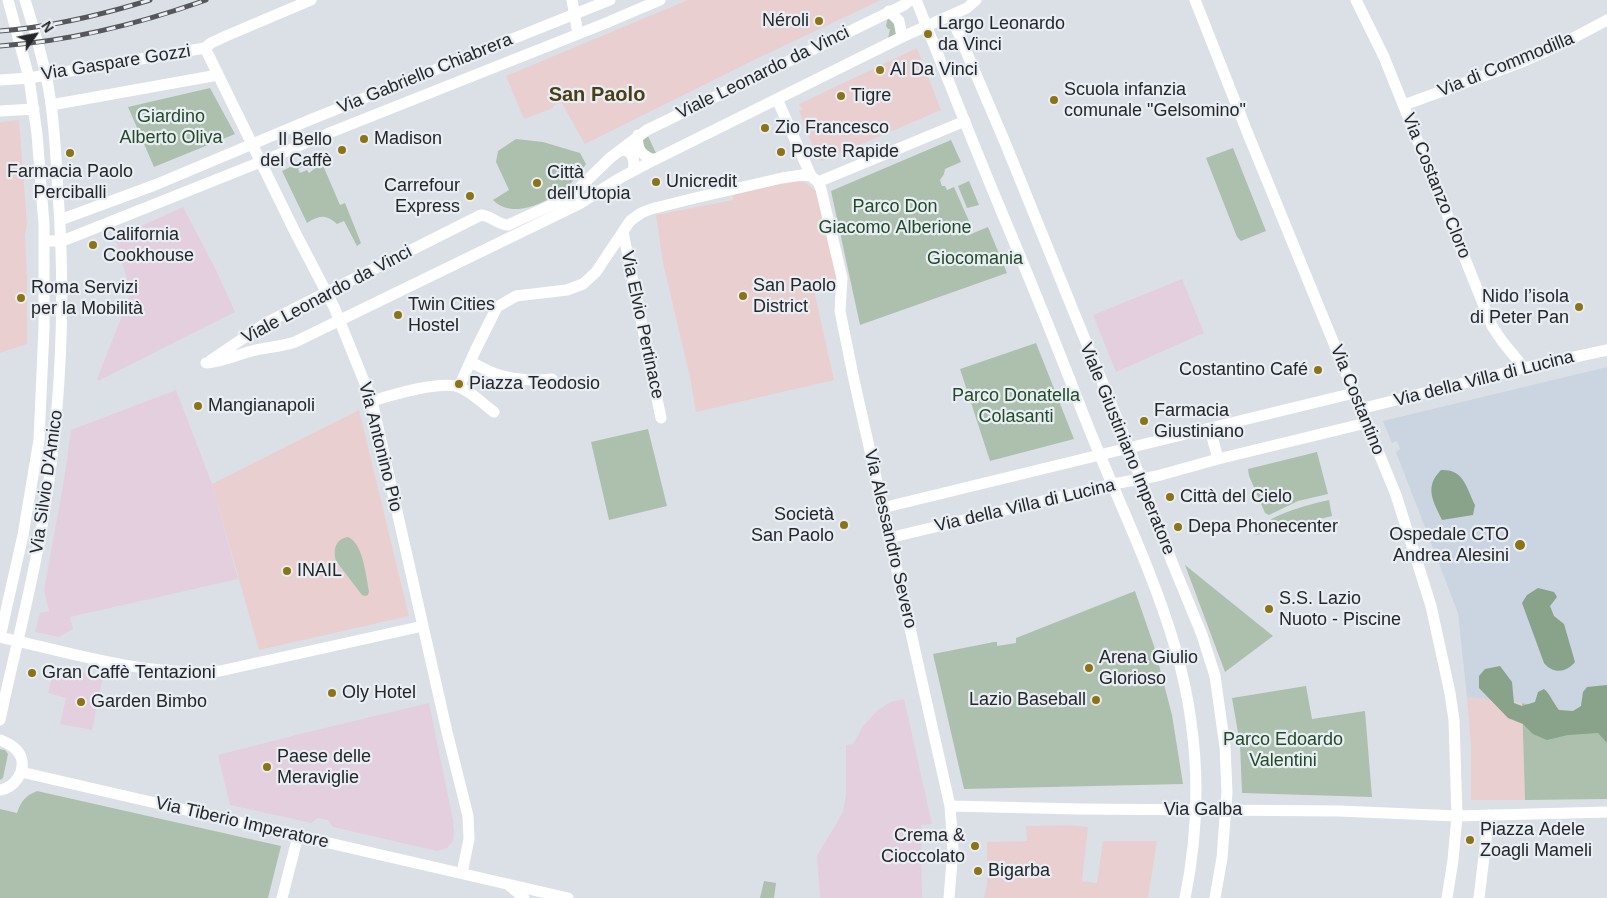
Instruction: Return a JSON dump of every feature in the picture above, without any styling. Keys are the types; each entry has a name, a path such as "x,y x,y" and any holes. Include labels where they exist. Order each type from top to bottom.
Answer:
{"street":[{"name":"Via Silvio D'Amico","path":"0,637 23,535 39,435 44,329 44,241 34,109 8,0"},
{"name":"Via Silvio D'Amico","path":"0,720 43,521 57,415 62,340 62,241 51,105 46,75 25,0"},
{"name":"Via Gaspare Gozzi","path":"0,80 28,78 205,48 226,36 311,0"},
{"path":"572,0 593,28"},
{"name":"Via Gabriello Chiabrera","path":"60,220 155,185 275,134 610,0"},
{"name":"Via Gabriello Chiabrera","path":"62,241 660,0"},
{"name":"Viale Leonardo da Vinci","path":"910,0 638,135 571,196 508,225 500,224 490,217 482,215 266,323 206,364 220,362 253,351 290,344 340,321 579,204 654,160 927,26"},
{"name":"Viale Giustiniano Imperatore","path":"916,0 1113,484 1154,588 1178,658 1194,746 1196,810 1192,860 1185,898"},
{"path":"927,26 951,16 972,4 985,0"},
{"name":"Via Costantino","path":"1196,0 1398,503 1431,606 1452,704 1456,769 1456,816"},
{"name":"Via Costanzo Cloro","path":"1356,0 1384,57 1492,326 1524,368"},
{"path":"578,34 580,12"},
{"path":"889,12 899,21 902,37"},
{"name":"Viale Giustiniano Imperatore","path":"951,16 1012,158 1129,448 1202,635 1215,676 1225,747 1226,809 1222,858 1215,898"},
{"name":"Via di Commodilla","path":"1404,106 1522,62 1562,44 1607,20"},
{"name":"Via Antonino Pio","path":"205,48 334,307 372,400 468,816 469,839 462,873"},
{"name":"Via Gaspare Gozzi","path":"51,105 218,75"},
{"name":"Via Alessandro Severo","path":"777,100 825,198 842,278 840,311 882,508 950,806 953,849 949,898"},
{"name":"Via Gaspare Gozzi","path":"0,112 34,109"},
{"path":"459,387 493,312 500,304 516,296 567,290 583,284 596,272 633,219 651,209 792,176 815,179 965,121"},
{"path":"275,134 274,145 280,153"},
{"path":"638,135 640,152 645,157 654,160"},
{"path":"620,150 628,150 633,156 633,171"},
{"path":"155,185 162,201"},
{"name":"Via Elvio Pertinace","path":"623,232 661,418"},
{"path":"44,241 62,241"},
{"name":"Via della Villa di Lucina","path":"1360,409 1524,368 1607,350"},
{"path":"470,362 494,374 508,377 531,381 552,379"},
{"path":"372,400 436,386 459,387 494,412"},
{"name":"Via della Villa di Lucina","path":"882,508 1354,394"},
{"name":"Via della Villa di Lucina","path":"889,538 1113,484 1157,476 1366,423"},
{"path":"1210,429 1218,459"},
{"path":"0,637 126,666 151,670 200,672 228,669 423,626"},
{"path":"0,740 18,752 22,761 21,772 14,783 10,787 0,790"},
{"name":"Via Tiberio Imperatore","path":"21,772 509,885"},
{"name":"Via Galba","path":"950,806 1079,810 1226,809 1339,811 1456,816 1607,812"},
{"path":"1480,898 1489,815"},
{"path":"1448,898 1456,816"},
{"path":"282,898 298,836"},
{"path":"509,885 524,898"},
{"path":"509,885 568,898"}],"shaded area":[{"path":"688,0 881,0 756,59 585,144 561,102 553,106 553,108 524,119 506,76"},
{"path":"917,48 941,110 822,161 818,159 799,111 802,109 799,104"},
{"path":"19,120 27,224 25,235 27,344 0,353 0,122"},
{"name":"San Paolo District","path":"794,180 806,183 818,193 840,278 813,286 834,380 696,412 690,377 663,263 656,215 733,200 733,195"},
{"path":"183,207 215,268 235,312 98,381 97,379 131,293 115,238"},
{"path":"1182,279 1204,333 1116,372 1093,315"},
{"name":"Ospedale CTO Andrea Alesini","path":"1607,367 1607,722 1522,703 1467,697 1458,613 1396,452 1400,449 1397,441 1392,443 1383,421"},
{"path":"176,390 212,484 238,579 70,617 73,629 59,637 35,632 40,613 49,611 44,590 71,430"},
{"path":"359,410 409,616 259,650 212,484"},
{"name":"Garden Bimbo","path":"54,670 73,674 73,670 103,676 92,730 60,724 66,698 48,693"},
{"path":"1467,697 1522,703 1525,800 1471,800 1471,747"},
{"path":"904,699 932,824 921,825 922,898 820,898 817,856 843,812 846,794 846,745 853,744 863,726 878,710 891,702"},
{"path":"429,703 453,820 453,841 447,848 437,851 333,827 328,820 318,818 311,823 230,805 218,755"},
{"path":"1069,825 1088,827 1082,881 1097,883 1103,841 1157,841 1148,898 984,898 987,884 987,842 1027,841 1026,826"}],"green space":[{"path":"888,16 892,17 897,34 888,39 890,29 886,26"},
{"name":"Giardino Alberto Oliva","path":"210,88 235,134 154,167 128,107"},
{"path":"647,134 656,153 645,152 642,139"},
{"path":"516,139 543,142 580,153 586,164 568,186 541,203 521,209 501,206 493,200 509,190 496,162 498,151"},
{"name":"Parco Don Giacomo Alberione","path":"951,140 961,162 945,169 940,180 942,186 945,186 947,190 954,187 969,221 961,224 966,236 988,227 1007,273 860,325 831,191"},
{"path":"1233,148 1266,231 1241,241 1237,237 1206,158"},
{"path":"315,155 310,162 298,169 300,173 307,170 309,173 320,162 322,163 340,205 345,203 361,243 357,246 344,221 337,224 329,218 322,217 315,218 307,223 282,171"},
{"path":"969,181 979,205 967,208 958,186"},
{"name":"Parco Donatella Colasanti","path":"1036,343 1074,439 990,461 960,369"},
{"path":"648,429 667,506 609,520 591,442"},
{"path":"1317,452 1328,494 1298,501 1269,515 1265,513 1249,476 1248,469"},
{"path":"1441,470 1449,470 1463,480 1475,505 1473,515 1442,520 1433,500 1431,488"},
{"path":"1329,500 1332,516 1254,534 1267,521 1277,516"},
{"path":"348,537 357,546 363,561 369,591 368,595 365,596 362,595 336,561 336,546 340,540"},
{"path":"1185,565 1273,636 1225,672"},
{"path":"1538,588 1554,592 1557,597 1550,606 1554,616 1564,624 1575,662 1564,670 1551,669 1544,663 1522,603 1527,595"},
{"name":"Arena Giulio Glorioso","path":"1135,591 1154,646 1172,715 1183,784 964,789 933,654 994,642 997,642 997,646 1016,643 1016,638"},
{"path":"1500,666 1512,682 1514,703 1522,706 1535,702 1538,692 1544,689 1559,710 1573,711 1581,706 1583,692 1587,687 1607,685 1607,743 1598,733 1568,735 1547,740 1533,734 1523,724 1508,718 1479,688 1479,676 1485,669"},
{"name":"Parco Edoardo Valentini","path":"1306,686 1312,719 1365,711 1372,797 1242,793 1240,744 1232,698"},
{"path":"1522,703 1607,722 1607,799 1525,800"},
{"path":"0,749 5,750 8,754 3,778 0,780"},
{"path":"37,791 281,846 268,898 0,898 0,809 17,813 24,799"},
{"path":"764,881 776,883 774,898 760,898"}],"railway":[{"path":"0,31 76,20 150,0"},
{"path":"0,46 79,36 156,17 206,0"}],"place":[{"name":"Néroli","path":"819,21"},
{"name":"Largo Leonardo da Vinci","path":"928,34"},
{"name":"Al Da Vinci","path":"880,70"},
{"name":"Tigre","path":"841,96"},
{"name":"Scuola infanzia comunale \"Gelsomino\"","path":"1054,100"},
{"name":"Zio Francesco","path":"765,128"},
{"name":"Madison","path":"364,139"},
{"name":"Il Bello del Caffè","path":"342,150"},
{"name":"Poste Rapide","path":"781,152"},
{"name":"Farmacia Paolo Perciballi","path":"70,153"},
{"name":"Unicredit","path":"656,182"},
{"name":"Città dell'Utopia","path":"537,183"},
{"name":"Carrefour Express","path":"470,196"},
{"name":"California Cookhouse","path":"93,245"},
{"name":"San Paolo District","path":"743,296"},
{"name":"Roma Servizi per la Mobilità","path":"21,298"},
{"name":"Nido l’isola di Peter Pan","path":"1579,307"},
{"name":"Twin Cities Hostel","path":"398,315"},
{"name":"Costantino Café","path":"1318,370"},
{"name":"Piazza Teodosio","path":"459,384"},
{"name":"Mangianapoli","path":"198,406"},
{"name":"Farmacia Giustiniano","path":"1144,421"},
{"name":"Città del Cielo","path":"1170,497"},
{"name":"Società San Paolo","path":"844,525"},
{"name":"Depa Phonecenter","path":"1178,527"},
{"name":"Ospedale CTO Andrea Alesini","path":"1520,545"},
{"name":"INAIL","path":"287,571"},
{"name":"S.S. Lazio Nuoto - Piscine","path":"1269,609"},
{"name":"Arena Giulio Glorioso","path":"1089,668"},
{"name":"Gran Caffè Tentazioni","path":"32,673"},
{"name":"Oly Hotel","path":"332,693"},
{"name":"Lazio Baseball","path":"1096,700"},
{"name":"Garden Bimbo","path":"81,702"},
{"name":"Paese delle Meraviglie","path":"267,767"},
{"name":"Piazza Adele Zoagli Mameli","path":"1470,840"},
{"name":"Crema & Cioccolato","path":"975,846"},
{"name":"Bigarba","path":"978,871"}],"district":[{"name":"San Paolo","path":"597,95"}],"park label":[{"name":"Giocomania","path":"975,259"}]}
